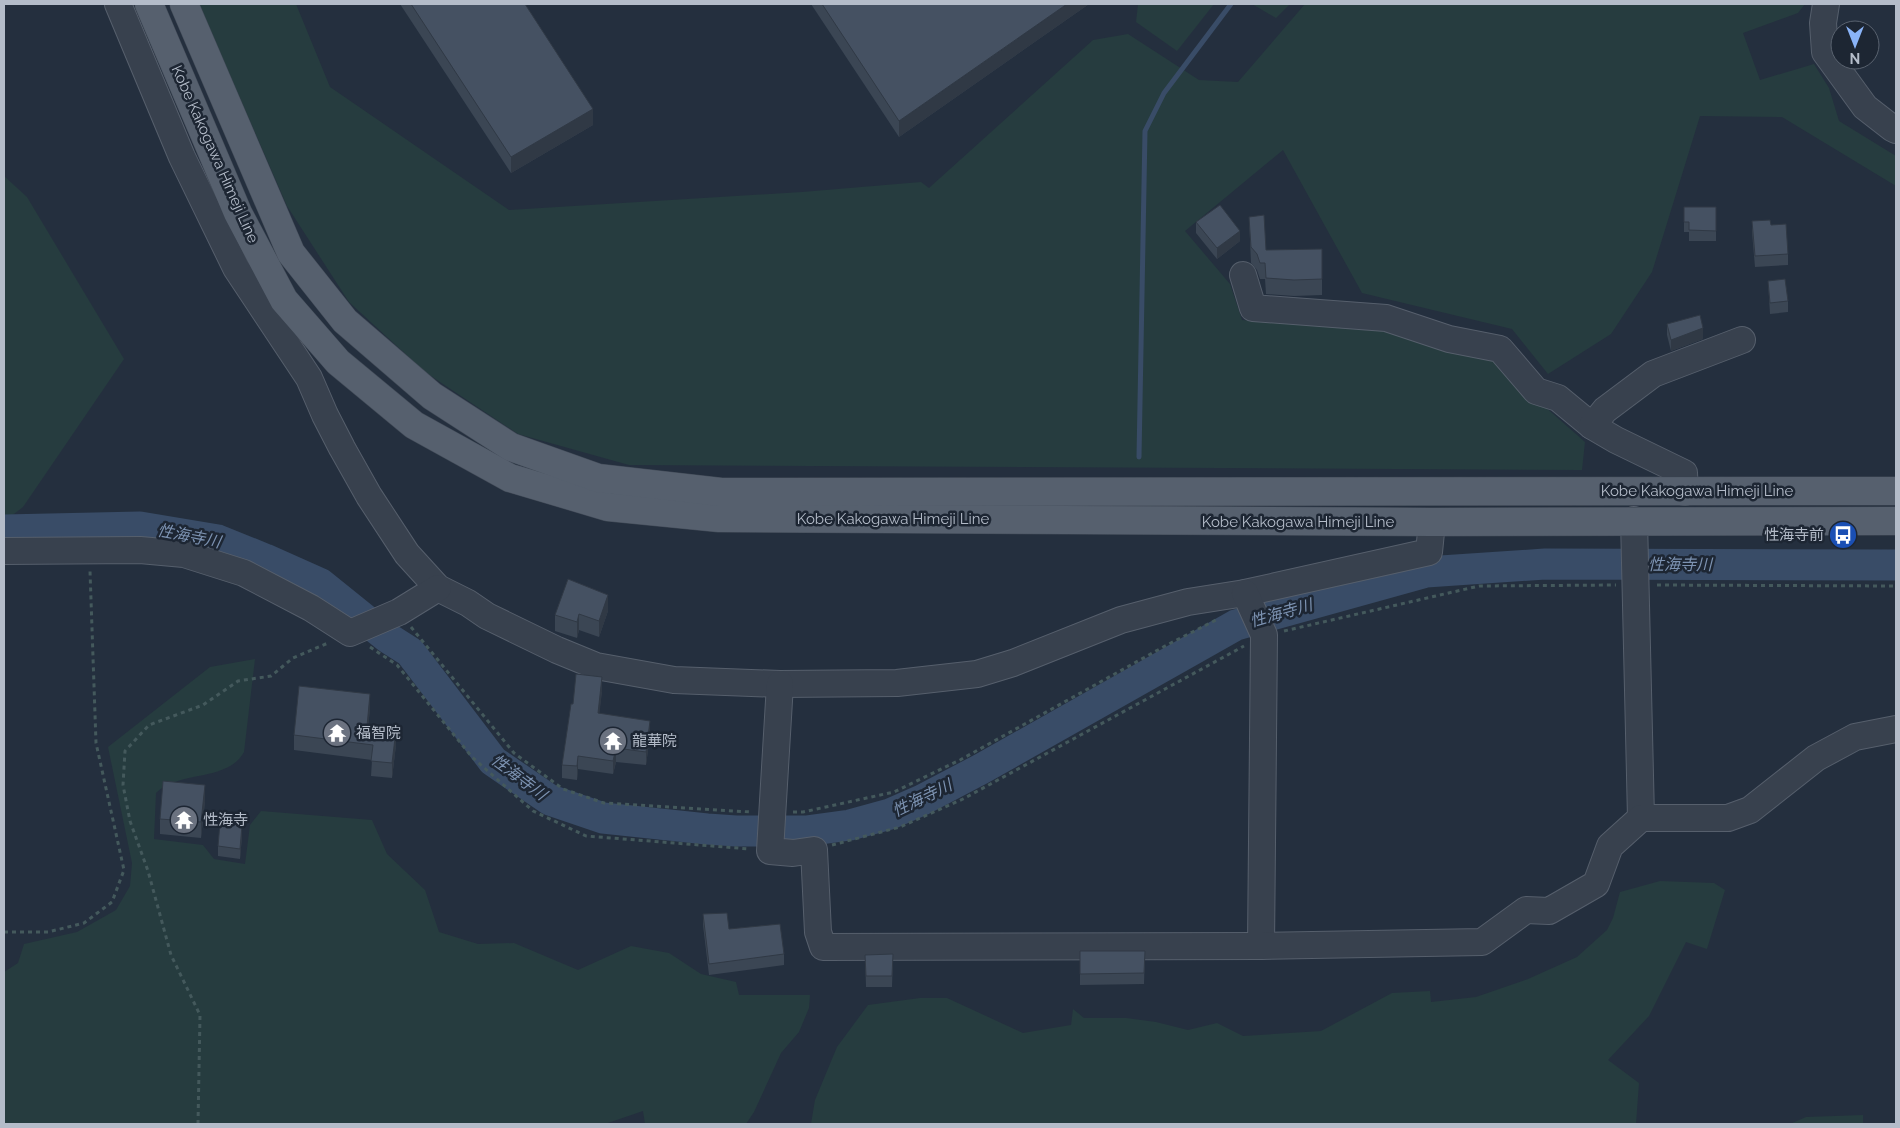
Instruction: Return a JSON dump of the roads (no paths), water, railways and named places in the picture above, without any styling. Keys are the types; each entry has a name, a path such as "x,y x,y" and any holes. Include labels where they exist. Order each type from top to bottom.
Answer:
{"main road":[{"name":"Kobe Kakogawa Himeji Line","path":"149,4 238,214 284,300 338,362 414,425 510,478 608,507 719,518 1432,522 1634,527 1689,522 1896,521"},
{"name":"Kobe Kakogawa Himeji Line","path":"184,4 291,252 345,321 432,396 511,447 598,478 721,492 1896,491"}],"street":[{"path":"118,4 182,157 236,268 309,378 325,415 369,496 407,554 438,588 468,603 487,616 557,650 596,666 674,680 780,684 897,683 978,674 1012,663 1121,620 1188,602 1247,598 1429,552 1432,522"},
{"path":"1826,4 1823,23 1825,52 1865,107 1896,130"},
{"path":"1243,275 1253,308 1386,318 1449,339 1500,349 1536,391 1558,398 1592,426 1684,474 1685,492"},
{"path":"1592,426 1605,410 1653,374 1742,340"},
{"path":"1634,527 1641,818"},
{"path":"4,551 140,550 184,554 244,573 311,608 350,633 399,612 438,588"},
{"path":"1247,598 1264,635 1261,946"},
{"path":"780,684 770,851 794,853 814,850 818,932 823,947 1261,946 1482,942 1526,910 1549,911 1596,884 1610,846 1641,818 1728,818 1750,810 1816,758 1856,737 1896,729"}],"waterway":[{"path":"1139,457 1145,131 1164,93 1231,4"},
{"name":"性海寺川","path":"4,530 140,527 218,540 265,559 321,584 388,638 410,652 493,761 550,800 603,818 736,831 806,831 850,825 890,814 922,800 981,769 1236,625 1426,572 1545,564 1896,565"}],"place":[{"name":"性海寺前","path":"1843,535"},
{"name":"福智院","path":"337,733"},
{"name":"龍華院","path":"613,741"},
{"name":"性海寺","path":"184,820"}]}
